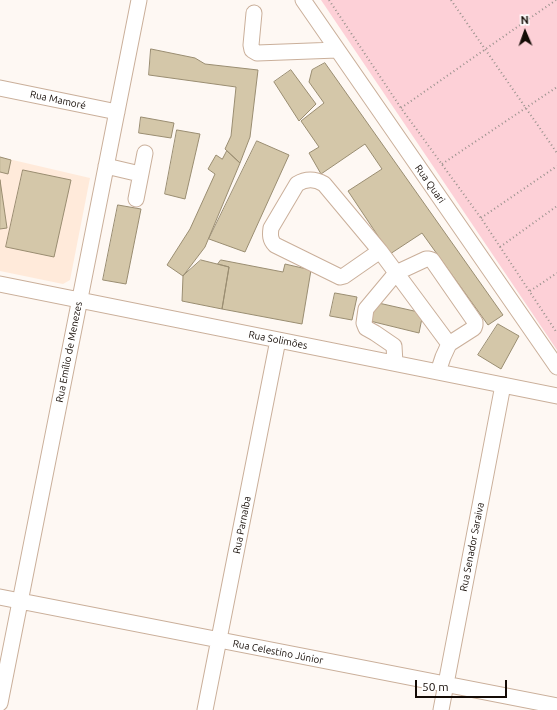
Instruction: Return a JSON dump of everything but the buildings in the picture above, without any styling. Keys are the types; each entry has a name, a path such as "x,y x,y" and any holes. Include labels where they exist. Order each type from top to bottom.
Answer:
{"street":[{"name":"Rua Emílio de Menezes","path":"0,704 139,0"},
{"name":"Rua Quari","path":"303,0 557,367"},
{"path":"254,13 250,45 252,50 257,53 337,50"},
{"name":"Rua Mamoré","path":"0,88 117,112"},
{"path":"136,199 145,153"},
{"path":"106,166 140,174"},
{"path":"380,251 344,276 340,277 275,245 272,242 270,233 271,228 297,184 306,180 316,180 324,184 380,251 449,344"},
{"path":"395,363 394,346 366,328 364,323 366,309 396,273 429,259 432,260 475,322 474,328 449,344 438,372"},
{"name":"Rua Solimões","path":"0,284 557,396"},
{"name":"Rua Parnaíba","path":"205,710 278,340"},
{"name":"Rua Senador Saraiva","path":"441,710 503,385"},
{"name":"Rua Celestino Júnior","path":"0,597 557,706"}],"path":[{"path":"329,0 401,108 481,218 557,333"},
{"path":"451,0 557,153"},
{"path":"401,108 556,0"},
{"path":"442,164 557,87"},
{"path":"481,218 557,166"},
{"path":"500,247 557,206"},
{"path":"530,291 557,273"}],"shaded area":[{"path":"321,0 557,0 557,350"},
{"path":"0,157 90,178 70,280 63,284 0,271"}]}
